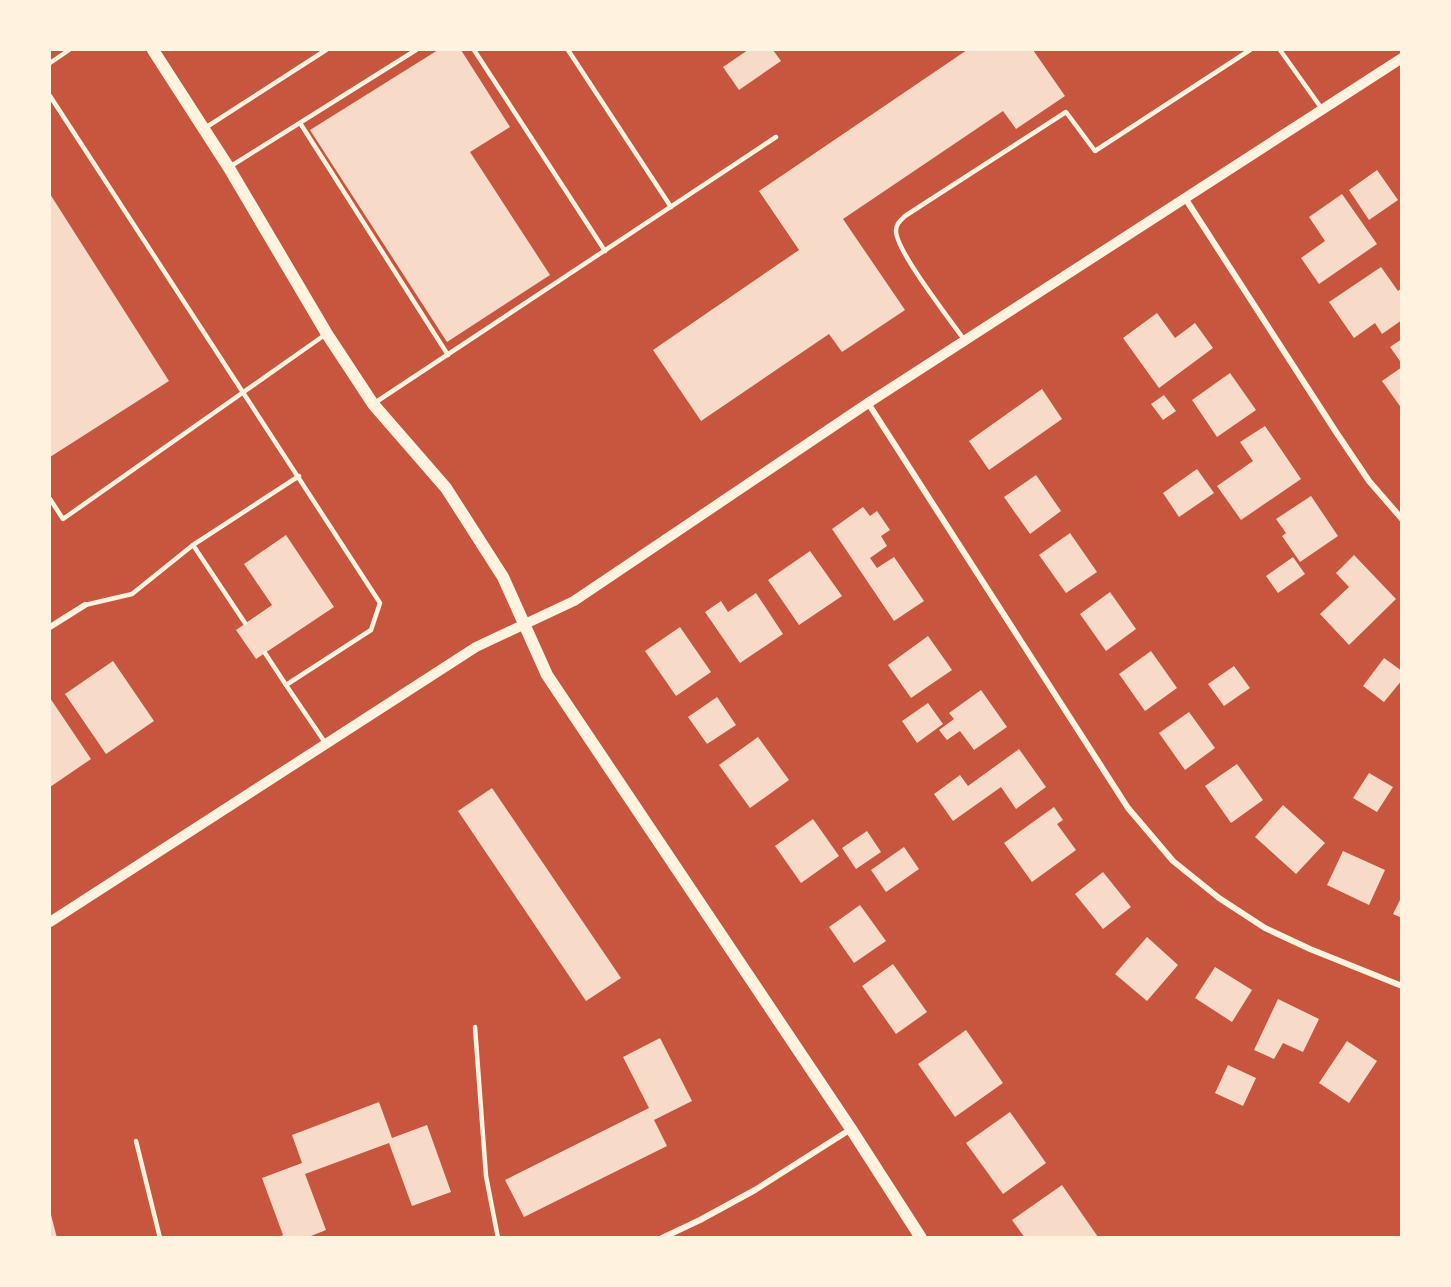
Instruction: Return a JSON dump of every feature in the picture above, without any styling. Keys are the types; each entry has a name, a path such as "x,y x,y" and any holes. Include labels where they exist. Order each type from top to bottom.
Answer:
{"main road":[{"path":"153,50 229,168 327,334 373,404 446,488 502,578 547,675 851,1129 921,1238"}],"street":[{"path":"50,922 476,647 574,601 868,404 1401,58"},
{"path":"1185,198 1336,432 1369,481 1401,519"},
{"path":"868,404 1128,808 1173,861 1219,898 1265,928 1401,986"},
{"path":"50,627 86,605"},
{"path":"662,1238 755,1190 851,1129"}],"lane":[{"path":"50,63 69,50"},
{"path":"204,129 326,50"},
{"path":"229,168 416,50"},
{"path":"474,50 605,251"},
{"path":"568,50 671,207"},
{"path":"964,341 898,243 896,231 898,222 1066,112 1095,152 1250,50"},
{"path":"1280,50 1322,109"},
{"path":"50,96 380,603 371,630 286,685"},
{"path":"300,123 448,355"},
{"path":"373,404 776,137"},
{"path":"50,499 63,519 327,334"},
{"path":"86,605 132,594 193,545 299,476"},
{"path":"193,545 246,623"},
{"path":"265,653 326,744"},
{"path":"475,1027 486,1176 498,1238"},
{"path":"136,1141 160,1238"}],"building":[{"path":"438,50 461,50 510,127 470,152 550,275 447,342 310,130"},
{"path":"748,50 773,50 781,61 739,90 723,67"},
{"path":"967,50 1033,50 1065,96 1016,129 1003,111 843,219 905,310 842,352 829,334 701,421 653,350 799,250 759,191"},
{"path":"1377,170 1398,200 1369,220 1349,190"},
{"path":"50,194 169,381 50,457"},
{"path":"1342,194 1377,244 1319,284 1301,258 1325,241 1309,217"},
{"path":"1381,267 1398,291 1402,288 1402,320 1382,334 1375,323 1354,338 1329,302"},
{"path":"1157,313 1175,338 1195,323 1213,348 1159,388 1123,338"},
{"path":"1402,339 1402,364 1390,347"},
{"path":"1402,367 1402,409 1382,381"},
{"path":"1230,373 1256,410 1217,437 1192,400"},
{"path":"1042,389 1062,419 989,470 969,441"},
{"path":"1164,395 1176,411 1163,420 1151,404"},
{"path":"1265,426 1301,479 1241,520 1217,486 1253,461 1240,442"},
{"path":"1197,469 1214,493 1179,517 1163,493"},
{"path":"1036,475 1061,511 1030,534 1004,497"},
{"path":"1311,496 1338,536 1300,562 1282,536 1286,533 1276,519"},
{"path":"863,507 870,516 877,511 890,530 881,536 887,546 870,558 877,568 894,557 924,601 894,621 832,529"},
{"path":"1070,533 1097,572 1066,593 1039,555"},
{"path":"286,535 334,607 256,659 236,630 272,605 244,564"},
{"path":"810,551 842,596 799,625 768,580"},
{"path":"1354,555 1396,599 1349,645 1320,614 1349,587 1336,573"},
{"path":"1293,557 1305,574 1278,593 1266,576"},
{"path":"1110,592 1136,629 1106,651 1080,614"},
{"path":"756,593 783,634 740,663 705,612 721,601 728,612"},
{"path":"680,627 711,672 676,696 645,651"},
{"path":"928,636 952,670 911,698 888,665"},
{"path":"1151,651 1177,688 1145,711 1119,674"},
{"path":"1384,658 1402,671 1402,680 1384,702 1363,686"},
{"path":"113,661 154,721 106,754 65,694"},
{"path":"1234,666 1250,688 1224,706 1208,684"},
{"path":"981,690 1007,727 974,750 960,731 947,740 939,730 954,719 949,713"},
{"path":"717,697 736,725 707,744 688,717"},
{"path":"50,698 91,759 50,787"},
{"path":"928,703 943,724 917,743 902,721"},
{"path":"1189,712 1215,748 1185,770 1159,733"},
{"path":"758,737 789,780 750,808 719,765"},
{"path":"1019,749 1046,787 1016,809 1001,787 953,821 934,794 960,775 968,786"},
{"path":"1237,764 1263,800 1231,823 1205,786"},
{"path":"1369,773 1393,787 1377,812 1353,798"},
{"path":"492,788 621,978 586,1001 458,811"},
{"path":"1283,805 1325,843 1296,874 1255,837"},
{"path":"1054,807 1063,820 1057,824 1076,850 1032,882 1004,843"},
{"path":"813,819 839,856 801,883 775,846"},
{"path":"867,831 881,852 856,869 842,848"},
{"path":"904,847 919,869 886,892 871,870"},
{"path":"1343,851 1385,870 1369,905 1327,885"},
{"path":"1103,872 1131,907 1103,929 1075,894"},
{"path":"1402,896 1402,918 1393,914"},
{"path":"860,905 886,941 854,963 829,927"},
{"path":"1147,937 1178,965 1147,1001 1115,974"},
{"path":"893,964 927,1012 896,1034 862,986"},
{"path":"1215,967 1252,990 1232,1022 1195,998"},
{"path":"1278,999 1319,1019 1303,1052 1283,1043 1274,1059 1254,1050"},
{"path":"966,1030 1003,1083 955,1117 918,1064"},
{"path":"660,1038 692,1101 654,1120 667,1146 524,1217 505,1180 649,1108 623,1057"},
{"path":"1347,1041 1377,1061 1349,1103 1319,1083"},
{"path":"1228,1065 1256,1078 1243,1106 1215,1093"},
{"path":"379,1102 392,1138 427,1125 451,1192 412,1206 389,1143 305,1174 326,1230 306,1238 277,1238 283,1235 262,1178 302,1163 292,1135"},
{"path":"1010,1112 1046,1163 1003,1194 966,1143"},
{"path":"1062,1185 1098,1237 1025,1238 1012,1220"},
{"path":"50,1211 57,1238 50,1238"}]}
